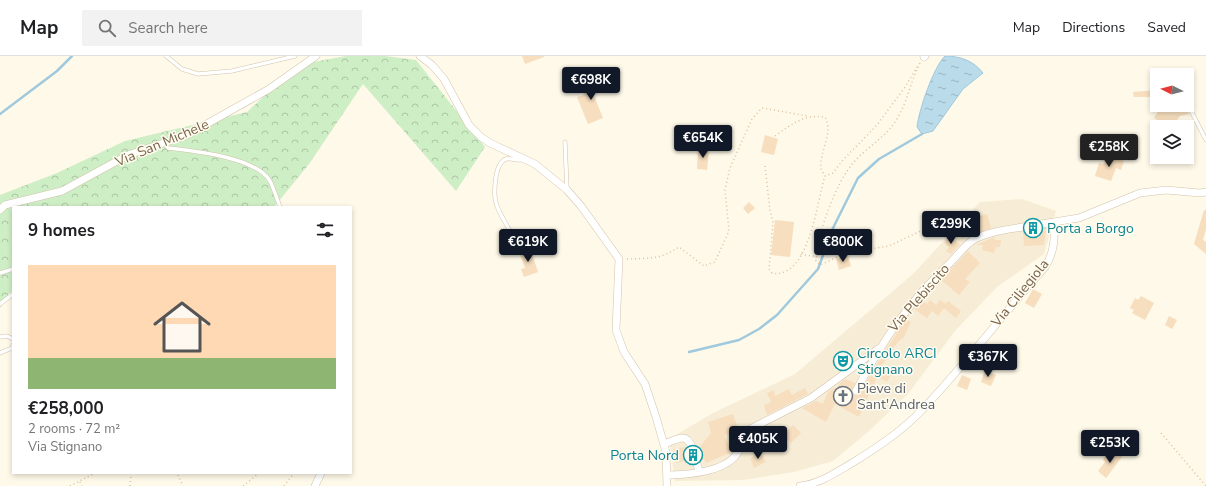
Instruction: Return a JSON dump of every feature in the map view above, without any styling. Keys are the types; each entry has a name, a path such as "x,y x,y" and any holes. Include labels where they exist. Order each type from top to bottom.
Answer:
{"street":[{"name":"Via San Michele","path":"0,210 5,205 62,191 128,155 187,135 269,89 316,56"},
{"path":"420,56 432,65 444,79 469,125 481,137 490,143 530,161 567,190 581,206 619,259 616,330 624,352 645,384 664,444 667,486"},
{"name":"Via Plebiscito","path":"878,349 918,296 972,241 991,234 1079,218 1140,193 1156,190 1200,193 1206,192"},
{"name":"Via Ciliegiola","path":"800,486 815,483 828,477 866,454 890,438 921,411 1045,267 1049,261 1054,243 1054,222"},
{"path":"667,475 699,472 728,462 737,454 748,430 797,407 878,349"},
{"path":"856,391 878,349"},
{"path":"664,444 682,438 688,440 692,446 699,472"},
{"path":"315,486 321,474"}],"lane":[{"path":"166,56 182,69 198,74 232,71 295,56"},
{"path":"1192,112 1206,140"},
{"path":"565,142 567,190"},
{"path":"164,143 168,148 233,159 252,165 270,180 280,206"},
{"path":"518,244 497,206 494,189 498,168 502,161 507,159 530,161"},
{"path":"0,273 12,269"},
{"path":"0,304 12,295"},
{"path":"0,338 7,336 12,338"},
{"path":"0,353 12,348"}],"path":[{"path":"825,176 833,173 842,161 877,125 923,58"},
{"path":"923,58 898,117 881,139 853,163 840,183 826,216 816,257 817,264 820,265 846,253 889,246 931,226 948,216 952,218 954,226 972,241"},
{"path":"619,259 661,256 666,255 679,247 704,266 715,262 729,231 725,190 730,168 752,119 762,108 808,116 825,117 828,121 821,168 825,176 812,231 801,254 793,266 785,273 772,273 769,269 773,222 770,211 765,166"},
{"path":"775,136 794,122 808,116"},
{"path":"801,254 816,257"},
{"path":"1161,434 1206,486"},
{"path":"70,486 93,474"},
{"path":"130,486 131,474"},
{"path":"178,474 183,486"},
{"path":"243,486 259,474"},
{"path":"284,486 293,474"},
{"path":"80,482 82,486"}],"shaded area":[{"path":"1022,199 1056,211 1044,254 997,287 955,331 908,394 868,432 833,461 794,472 743,480 675,481 669,439 713,413 795,374 913,274 980,202"}],"green space":[{"path":"346,56 385,56 416,60 485,147 456,191 363,84 309,164 275,206 12,206 12,292 9,293 0,308 0,195 57,173 125,141 247,112 297,65"}],"water":[{"path":"945,56 956,57 971,62 983,73 963,89 933,131 922,134 917,127 921,110 931,79"}],"building":[{"path":"522,56 544,56 544,57 525,64"},
{"path":"600,77 604,86 592,91 603,118 588,124 577,97 584,95 580,85"},
{"path":"1150,91 1150,97 1134,97 1133,92"},
{"path":"1158,112 1188,112 1189,114 1180,116 1177,120 1158,120 1154,118"},
{"path":"765,135 778,139 774,155 761,152"},
{"path":"698,149 709,150 707,170 697,169"},
{"path":"1108,156 1124,161 1121,170 1116,168 1111,181 1095,176 1099,163 1104,164"},
{"path":"749,202 755,208 748,214 743,208"},
{"path":"1204,210 1206,210 1206,229 1203,240 1206,242 1206,254 1194,244"},
{"path":"987,214 991,228 973,235 968,220"},
{"path":"775,220 794,222 790,257 771,255"},
{"path":"1046,228 1044,245 1024,246 1023,232"},
{"path":"949,236 960,244 951,254 946,251 949,247 944,243"},
{"path":"994,237 995,240 1001,240 1000,247 996,247 994,253 982,250 983,245 976,245"},
{"path":"530,248 538,272 524,277 521,269 525,268 519,252"},
{"path":"968,251 980,263 965,279 970,282 959,295 941,280"},
{"path":"848,256 851,266 839,270 836,259"},
{"path":"1033,289 1042,294 1034,308 1025,303"},
{"path":"1141,296 1154,303 1145,320 1132,313 1134,310 1130,308 1135,298 1138,300"},
{"path":"922,300 927,304 930,300 936,305 940,300 946,304 948,301 961,311 956,318 944,308 938,316 932,311 927,318 914,309"},
{"path":"1169,316 1177,320 1172,329 1165,325"},
{"path":"906,319 911,322 903,339 902,338 887,354 889,355 882,366 893,371 887,382 877,377 859,417 835,404 826,422 802,408 816,401 823,404 828,392 834,388 837,389 840,383 845,379 855,383 852,393 856,396 859,395 881,357"},
{"name":"Circolo ARCI Stignano","path":"848,351 854,360 839,371 832,362"},
{"path":"985,370 996,375 991,386 981,382"},
{"path":"962,375 971,379 967,390 957,386"},
{"path":"805,388 808,394 767,415 764,405 771,402 767,393 774,390 775,396 789,389 792,395"},
{"path":"733,414 739,431 724,435 732,452 706,463 698,449 711,433 708,422"},
{"path":"793,425 801,433 791,443 783,435"},
{"path":"686,447 689,460 676,463 673,449"},
{"path":"1115,451 1122,457 1106,478 1098,471 1105,462 1103,460 1107,453 1111,456"},
{"path":"761,453 766,462 754,468 750,458"}],"waterway":[{"path":"0,114 57,71 72,56"},
{"path":"689,352 739,340 759,329 777,315 818,269 833,228 858,178 879,159 922,134"}],"place":[{"name":"Porta a Borgo","path":"1033,228"},
{"name":"Circolo ARCI Stignano","path":"843,361"},
{"name":"Pieve di Sant'Andrea","path":"843,396"},
{"name":"Porta Nord","path":"693,455"}]}
